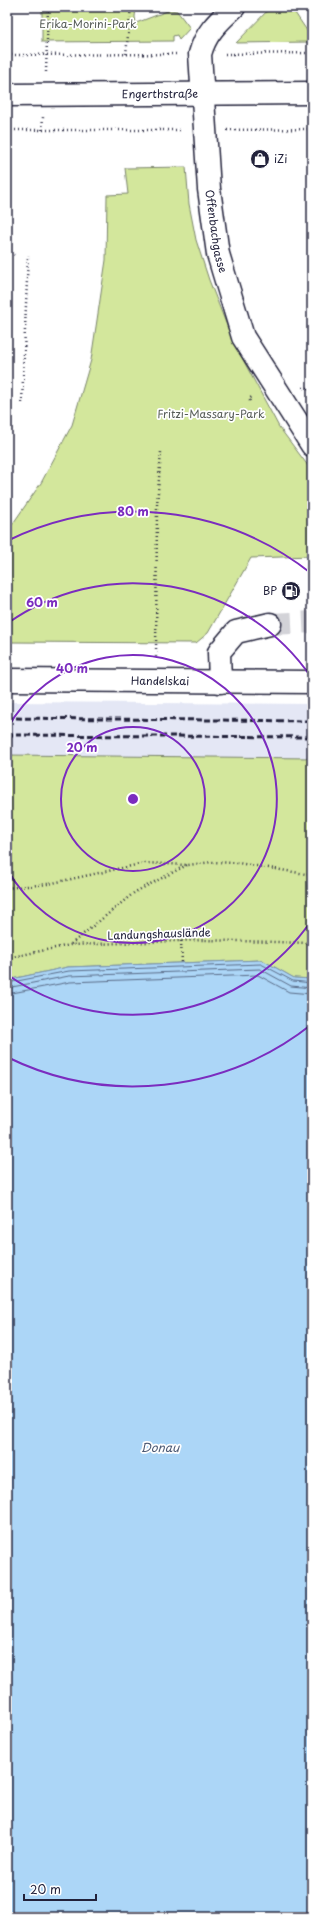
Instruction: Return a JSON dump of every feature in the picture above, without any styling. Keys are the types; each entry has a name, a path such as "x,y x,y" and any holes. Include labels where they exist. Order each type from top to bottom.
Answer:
{"street":[{"name":"Offenbachgasse","path":"234,7 212,28 204,40 200,54 204,94 204,130 218,254 243,337 312,445"},
{"name":"Engerthstraße","path":"7,95 312,93"},
{"path":"220,682 219,652 236,632 270,624"},
{"name":"Handelskai","path":"7,680 312,682"}],"path":[{"path":"42,130 47,55 48,7"},
{"path":"126,54 131,7"},
{"path":"7,55 312,53"},
{"path":"7,130 312,129"},
{"path":"7,250 14,255"},
{"path":"22,404 28,255"},
{"path":"156,681 157,505 161,452"},
{"path":"7,888 48,884 145,863 188,865 212,862 238,863 312,875"},
{"path":"70,945 136,892 188,865"},
{"path":"181,941 182,963"},
{"name":"Landungshauslände","path":"7,958 70,945 181,941 312,942"}],"shaded area":[{"path":"7,702 312,704 312,758 7,755"}],"green space":[{"name":"Erika-Morini-Park","path":"42,7 136,7 136,23 170,10 177,11 190,28 179,40 177,35 173,36 173,41 42,42"},
{"path":"271,7 291,7 312,38 310,42 236,43"},
{"name":"Fritzi-Massary-Park","path":"186,167 189,204 196,240 209,280 233,341 279,427 312,471 312,556 251,558 208,633 196,643 7,642 7,532 41,483 72,425 91,360 106,260 107,195 128,194 125,168"},
{"path":"7,755 312,758 312,979 294,978 262,960 68,967 7,980"}],"water":[{"name":"Donau","path":"262,960 294,978 312,979 312,1917 7,1917 7,980 68,967"}],"tunnel":[{"path":"270,624 312,622"}],"railway":[{"path":"7,718 312,721"},
{"path":"7,735 312,737"}],"place":[{"name":"iZi","path":"260,159"},
{"name":"BP","path":"291,591"}]}
